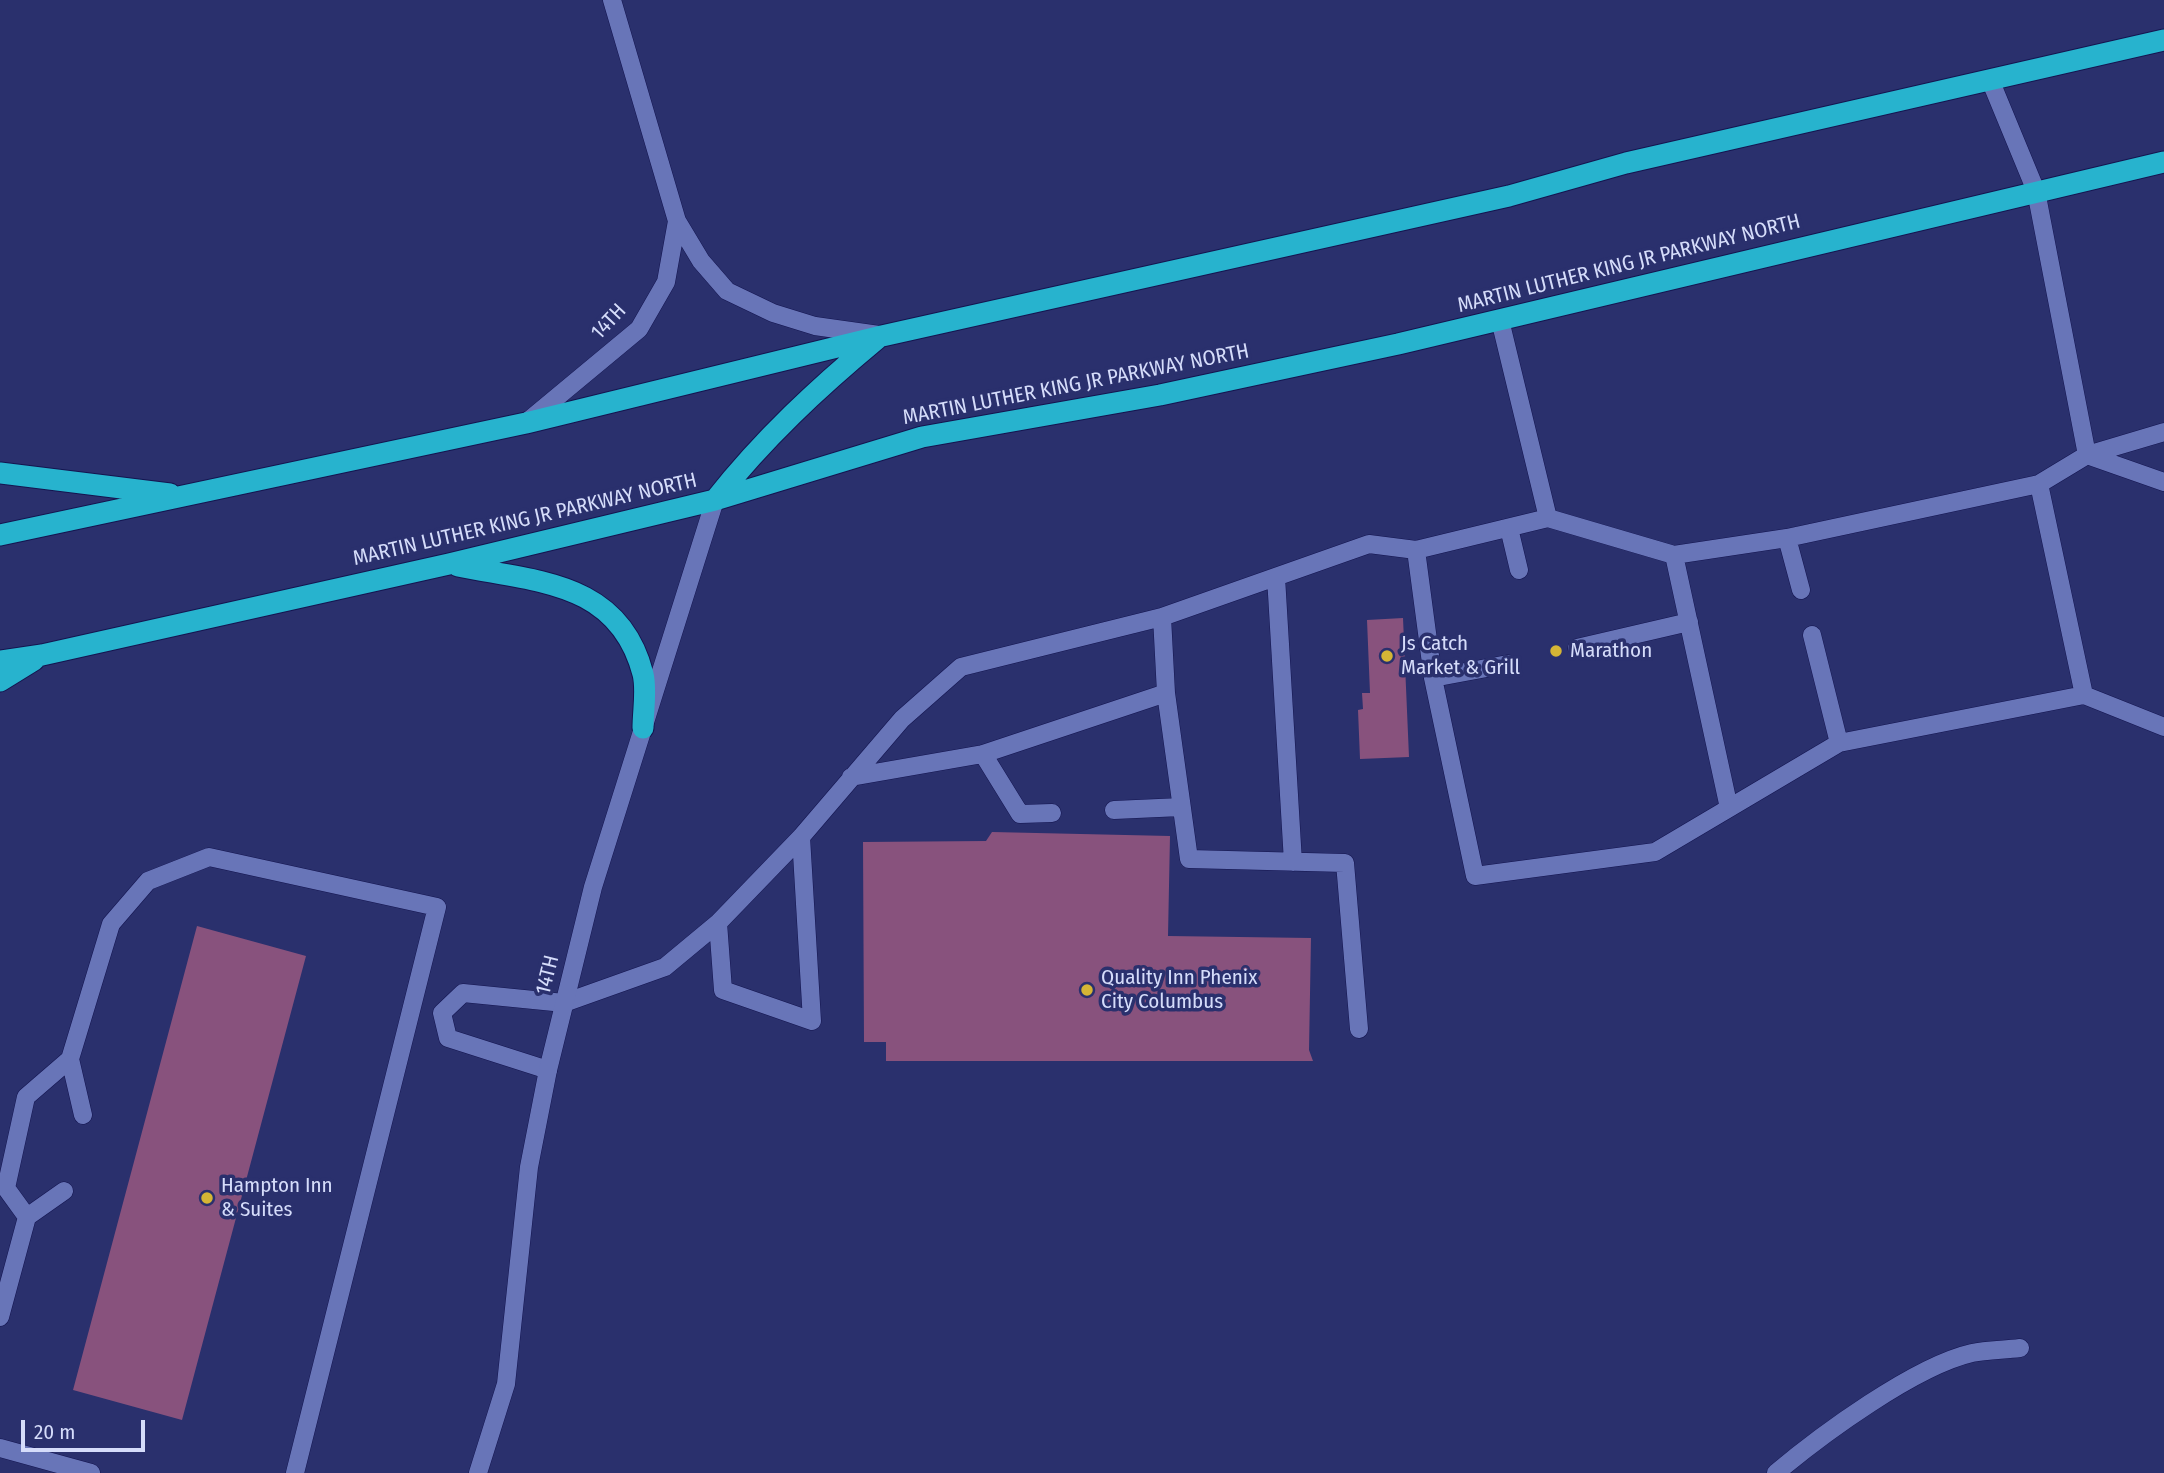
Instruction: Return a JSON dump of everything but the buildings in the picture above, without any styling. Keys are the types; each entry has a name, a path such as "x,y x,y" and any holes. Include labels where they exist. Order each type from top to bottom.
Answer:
{"highway":[{"path":"0,535 526,423 882,336 1508,196 1626,163 1991,82 2164,40"},
{"name":"MARTIN LUTHER KING JR PARKWAY NORTH","path":"0,661 42,655 449,565 715,500 922,438 1160,395 1500,320 2164,162"},
{"path":"715,500 767,439 822,385 882,336"},
{"path":"0,473 190,496"},
{"path":"449,565 568,588 596,602 627,632 643,676 643,728"},
{"path":"0,681 42,655"}],"street":[{"name":"14TH","path":"612,0 677,221 701,261 727,291 773,313 794,320 882,336"},
{"path":"1991,82 2036,191 2087,455"},
{"name":"14TH","path":"526,423 639,329 666,282 677,221"},
{"path":"1500,320 1548,519"},
{"path":"442,1013 463,993 564,1003 665,967 718,923 801,837 902,719 961,667 1162,617 1369,544 1416,550 1548,519 1674,555 1787,538 2039,484 2087,455 2164,432"},
{"path":"2087,455 2164,482"},
{"path":"2039,484 2084,695"},
{"name":"14TH","path":"478,1473 506,1384 529,1167 564,1003 593,887 715,500"},
{"path":"1509,528 1519,570"},
{"path":"1787,538 1801,590"},
{"path":"1416,550 1433,678 1475,876 1655,852 1839,743 2084,695 2164,727"},
{"path":"1674,555 1729,808"},
{"path":"1276,577 1293,862"},
{"path":"1162,617 1166,693 1189,859 1345,863 1359,1029"},
{"path":"1577,648 1689,622"},
{"path":"1812,635 1839,743"},
{"path":"1433,678 1508,664"},
{"path":"851,777 983,754 1166,693"},
{"path":"983,754 1020,814 1052,813"},
{"path":"1114,810 1181,807"},
{"path":"718,923 723,990 812,1021 801,837"},
{"path":"83,1115 70,1059 111,924 148,881 209,858 437,907 295,1473"},
{"path":"412,1006 442,1013"},
{"path":"442,1013 449,1038 548,1070"},
{"path":"27,1217 6,1188 26,1097 70,1059"},
{"path":"0,1317 27,1217 64,1191"},
{"path":"1776,1473 1881,1397 1924,1373 1971,1353 2020,1348"},
{"path":"0,1448 91,1473"}],"place":[{"name":"Marathon","path":"1556,651"},
{"name":"Js Catch Market & Grill","path":"1387,656"},
{"name":"Quality Inn Phenix City Columbus","path":"1087,990"},
{"name":"Hampton Inn & Suites","path":"207,1198"}]}
